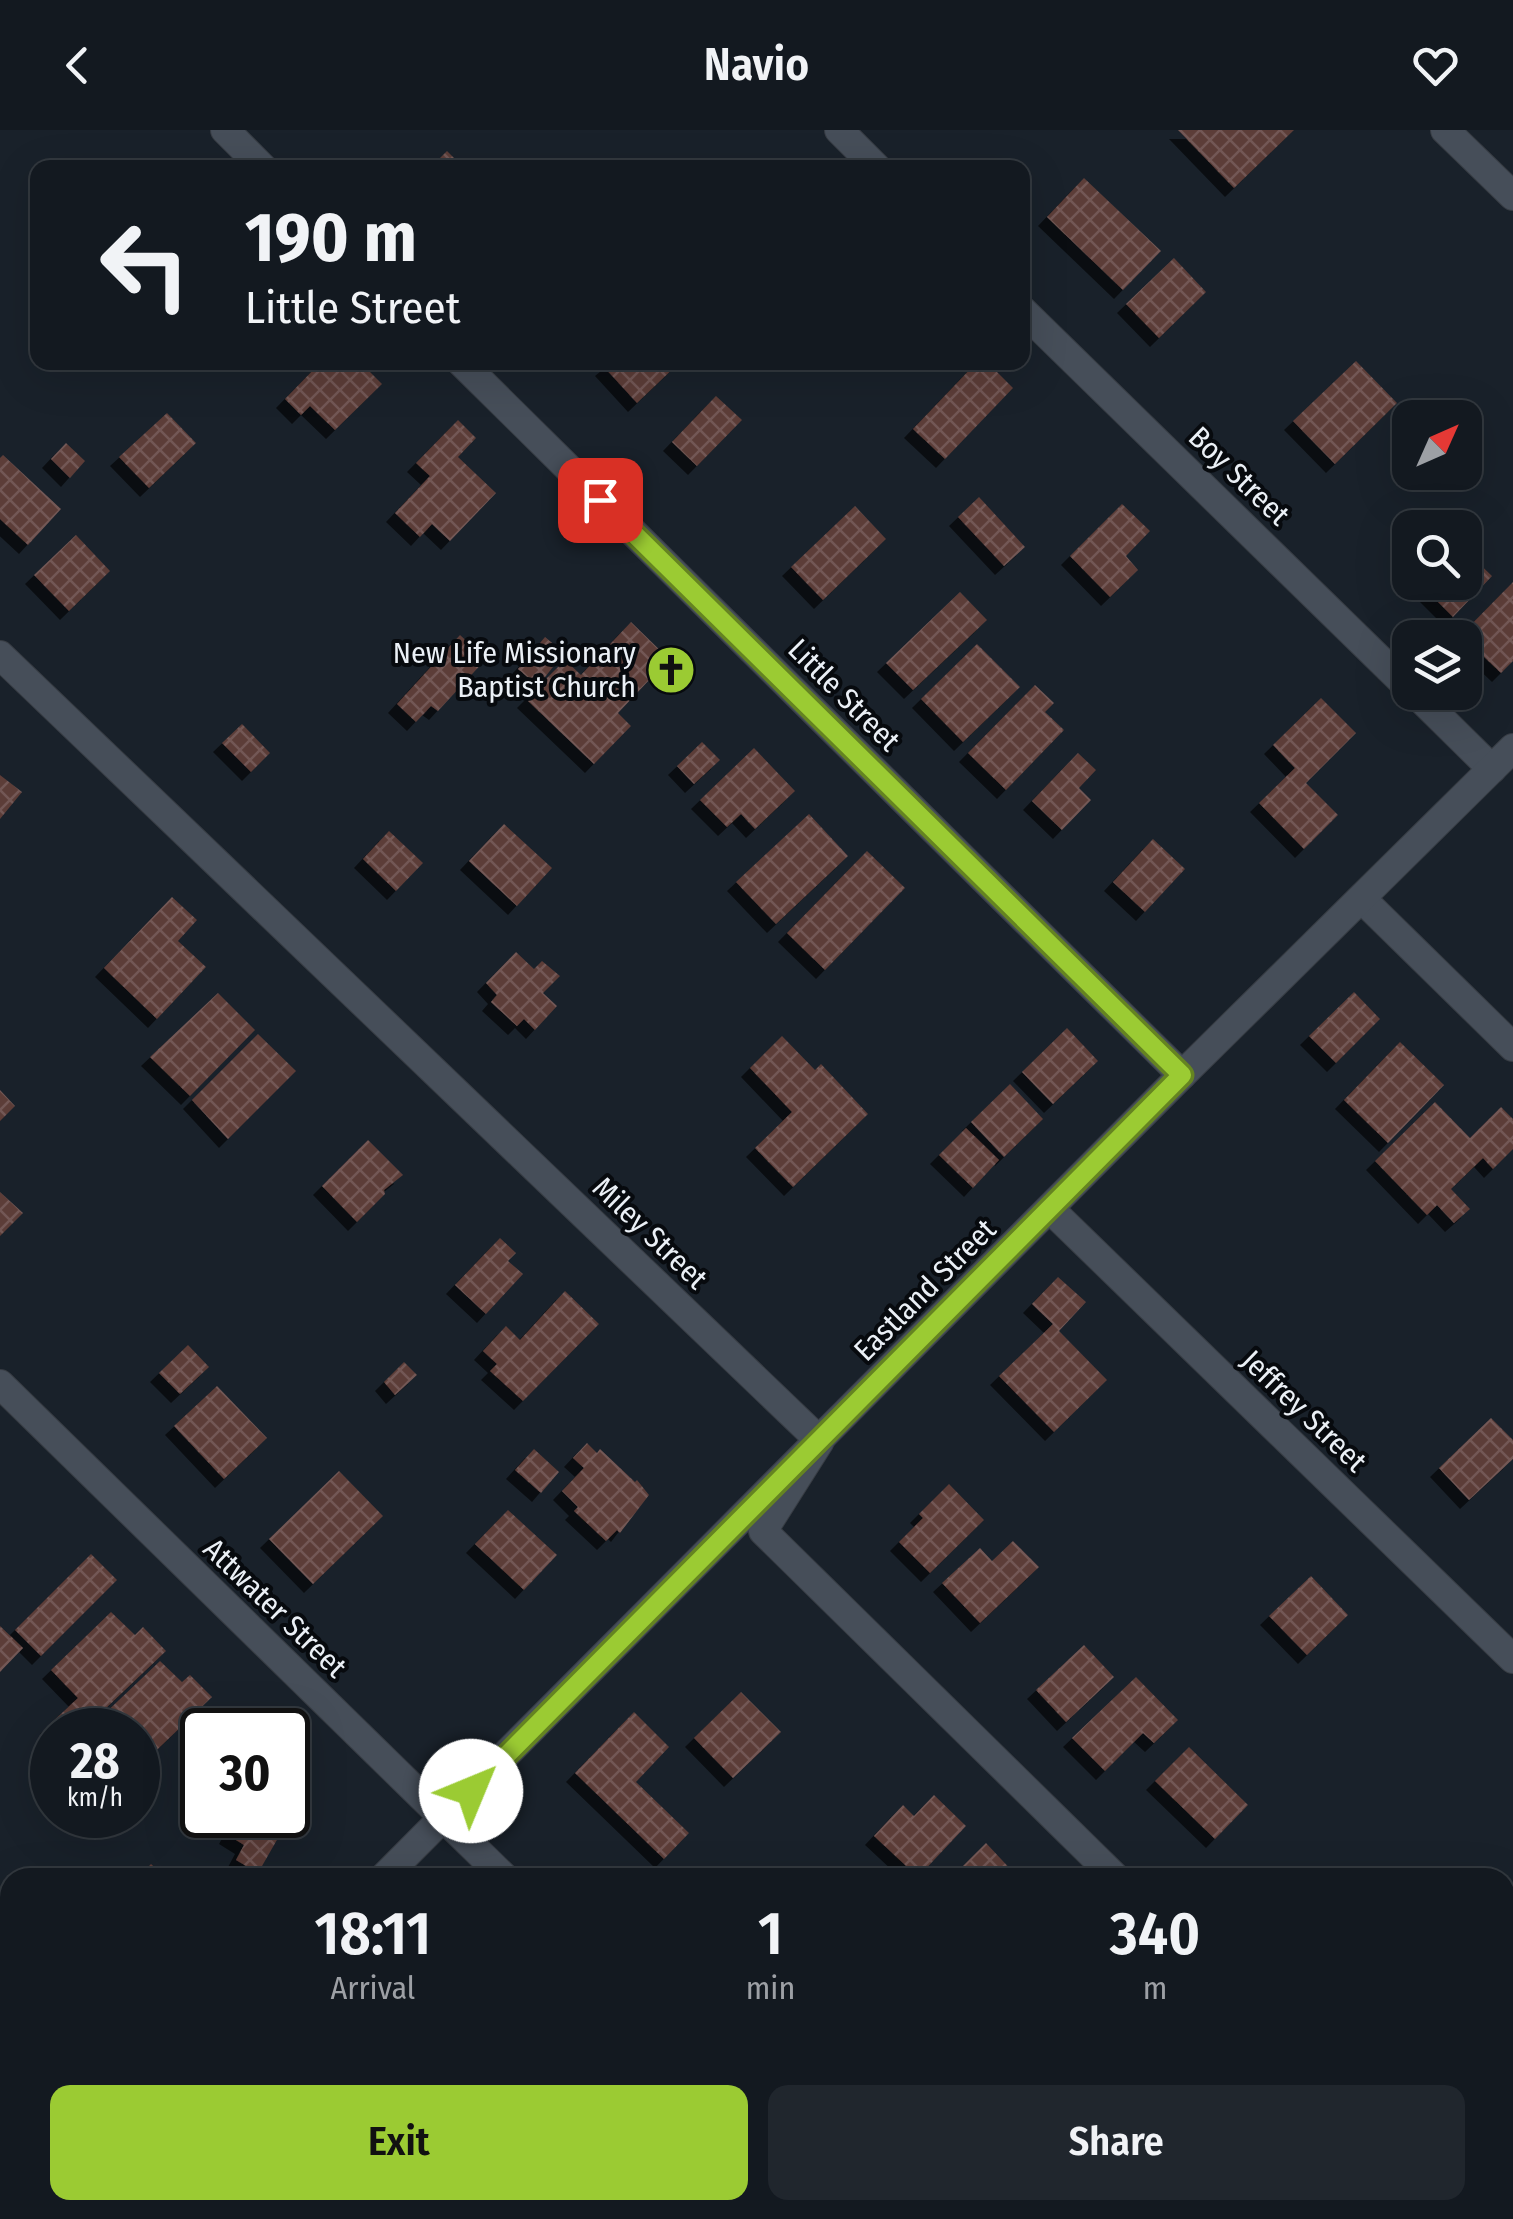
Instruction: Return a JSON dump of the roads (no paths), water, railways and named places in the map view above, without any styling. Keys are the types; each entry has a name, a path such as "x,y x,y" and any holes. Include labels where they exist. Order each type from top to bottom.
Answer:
{"street":[{"path":"226,130 255,160"},
{"path":"839,130 870,160"},
{"path":"1446,130 1513,196"},
{"name":"Boy Street","path":"1030,318 1392,671"},
{"name":"Little Street","path":"469,370 1182,1075"},
{"name":"Miley Street","path":"0,655 820,1441"},
{"name":"Boy Street","path":"1431,710 1492,769"},
{"name":"Eastland Street","path":"393,1868 1513,748"},
{"path":"1362,898 1513,1047"},
{"name":"Jeffrey Street","path":"1050,1209 1513,1659"},
{"name":"Attwater Street","path":"0,1384 495,1868"},
{"path":"820,1441 762,1531 1106,1868"}],"place":[{"name":"New Life Missionary Baptist Church","path":"671,670"}]}
